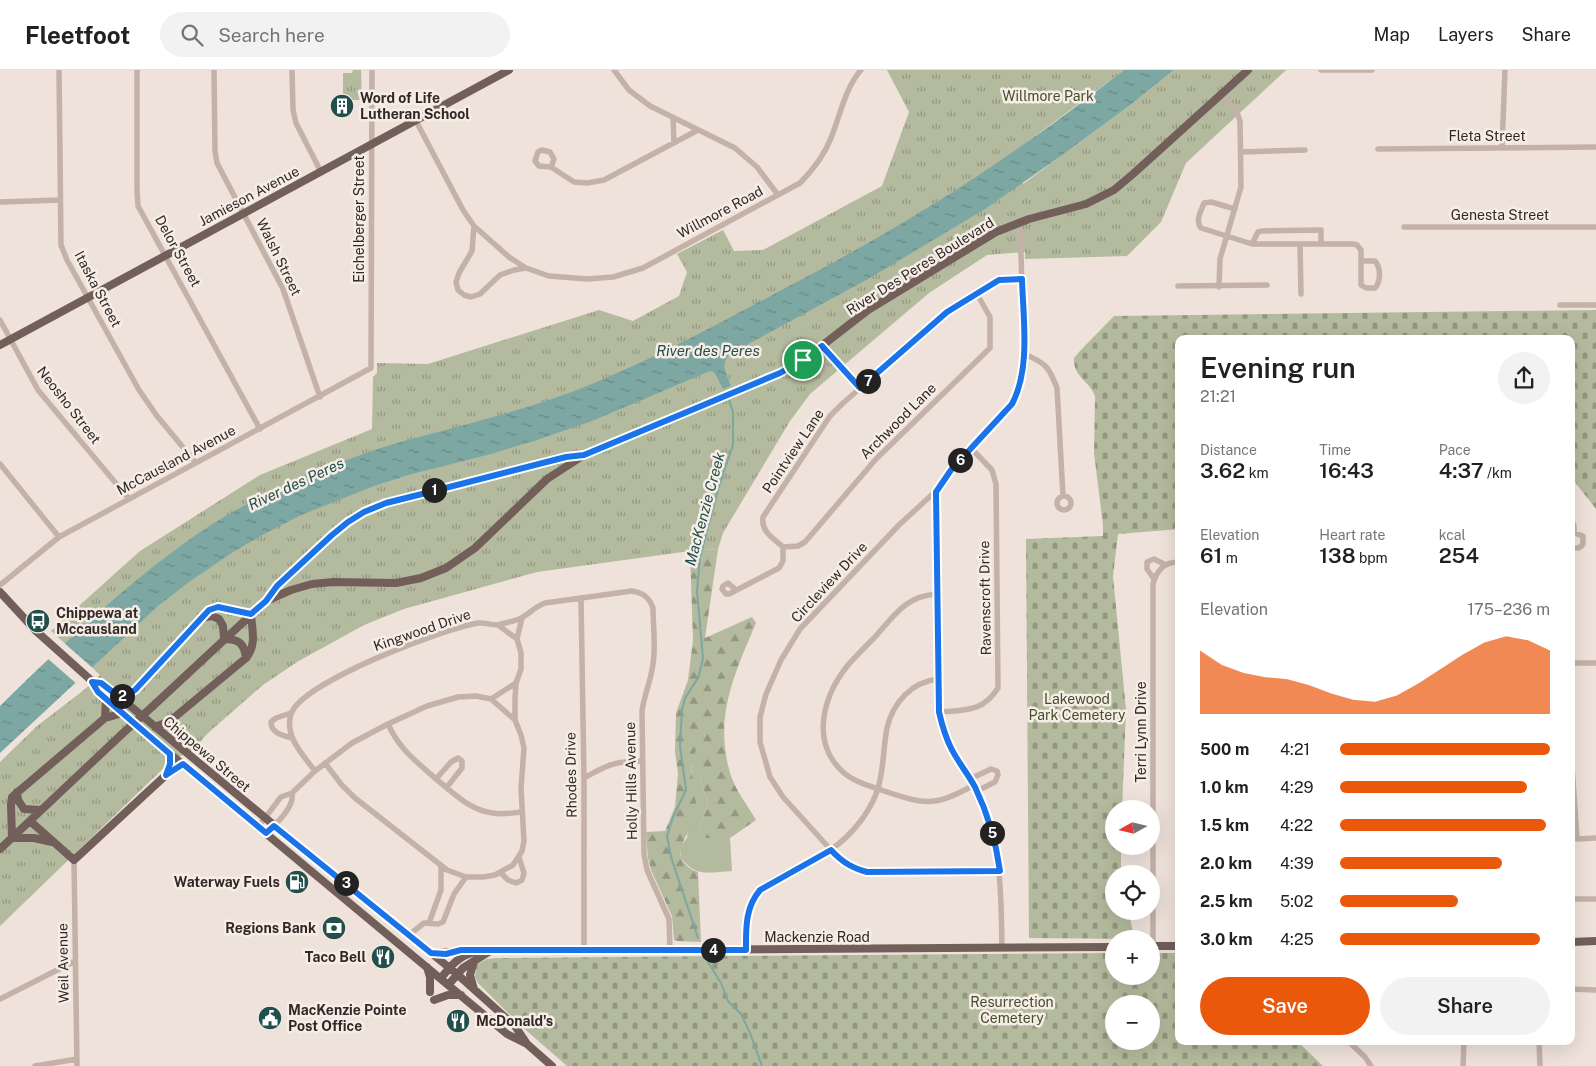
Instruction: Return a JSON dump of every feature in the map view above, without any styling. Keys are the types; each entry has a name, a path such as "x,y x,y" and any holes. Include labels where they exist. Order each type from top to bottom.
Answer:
{"main road":[{"name":"Jamieson Avenue","path":"0,345 509,70"},
{"name":"River Des Peres Boulevard","path":"266,601 291,590 312,584 333,582 396,583 421,578 446,568 475,548 547,479 584,455 787,370 876,305 990,236 1020,221 1079,207 1114,190 1248,70"},
{"name":"River Des Peres Boulevard","path":"0,849 224,638 266,601 277,586 348,522 376,507 418,495 566,457 584,455"},
{"name":"Chippewa Street","path":"0,592 21,616 92,682 96,689 123,714 508,1034 527,1044"},
{"path":"118,696 125,696 135,690 209,610 218,607 251,614 253,650 170,722 155,726"},
{"path":"201,618 212,616 219,619 223,626 224,638 233,639 242,644 246,658"},
{"name":"Chippewa Street","path":"92,682 101,683 118,696 264,818 457,974 515,1026 527,1044"},
{"path":"134,709 132,699 135,690"},
{"path":"105,718 106,699"},
{"path":"54,842 34,838 12,838 12,797 105,718 123,714"},
{"path":"166,736 170,722"},
{"path":"166,775 170,764 170,754"},
{"path":"30,821 74,860 166,775 183,764"},
{"path":"17,792 18,800 24,809 41,810"},
{"path":"1575,942 1596,941"},
{"path":"1160,946 1175,946"},
{"name":"Mackenzie Road","path":"441,978 462,956 478,951 1105,947"},
{"path":"431,953 446,954 461,950 478,951"},
{"path":"449,984 457,974 490,951"},
{"path":"474,961 470,976 474,989"},
{"path":"426,965 430,977 430,992"},
{"path":"434,1000 448,995 461,995"},
{"path":"527,1044 552,1066"}],"street":[{"name":"Itaska Street","path":"59,70 61,245 67,260 139,390 157,416 196,464"},
{"name":"Delor Street","path":"137,70 138,206 260,429"},
{"name":"Walsh Street","path":"214,70 215,151 217,163 283,289 320,397"},
{"path":"292,70 293,110 296,123 321,172"},
{"name":"Eichelberger Street","path":"372,70 372,368"},
{"path":"614,70 629,90 650,106 735,148 758,167 778,195"},
{"name":"Willmore Road","path":"416,121 464,210 474,226 492,244 526,268 549,276 612,277 643,268 800,183 818,165 831,140 853,78 861,70"},
{"path":"1321,70 1372,70"},
{"path":"1502,148 1505,70"},
{"path":"1219,286 1220,258 1241,187 1240,121 1236,110 1222,94"},
{"path":"673,118 674,143"},
{"path":"551,167 574,182 587,183 604,180 698,130"},
{"name":"Fleta Street","path":"1378,149 1596,147"},
{"path":"1241,152 1305,150"},
{"path":"0,202 60,200"},
{"path":"1235,209 1207,202 1204,203 1198,222 1201,228 1252,244 1357,245 1361,250 1361,285 1366,288 1375,288 1379,283 1379,266 1375,261 1362,261"},
{"name":"Circleview Drive","path":"1000,871 867,872 847,865 783,797 770,777 760,742 760,717 766,694 781,660 800,629 899,525 936,492 951,470 1012,404 1017,395 1024,354 1020,221"},
{"path":"474,226 472,251 456,282 458,290 464,295 471,297 480,294 500,275 526,268"},
{"name":"Genesta Street","path":"1404,227 1596,227"},
{"path":"1252,244 1258,232 1262,231 1311,230 1321,230 1321,244"},
{"path":"1300,244 1300,294"},
{"name":"Pointview Lane","path":"783,547 764,531 762,525 763,517 830,416 947,312 999,280 1022,279"},
{"path":"1178,286 1267,285"},
{"name":"Archwood Lane","path":"783,547 798,546 805,542 876,459 990,348 990,317 977,294"},
{"path":"1560,305 1596,305"},
{"name":"Neosho Street","path":"0,320 38,390 129,499"},
{"path":"822,346 860,388"},
{"path":"1024,354 1041,361 1051,373 1057,388 1063,496"},
{"name":"McCausland Avenue","path":"0,585 59,537 372,368"},
{"name":"Ravenscroft Drive","path":"939,712 972,709 982,705 992,697 998,688 996,484 992,470 971,448"},
{"path":"0,464 59,537"},
{"path":"936,492 939,712 944,733 951,749 974,785 990,825 1000,871 1002,948"},
{"path":"1575,535 1583,536 1583,544 1579,548 1575,548"},
{"path":"735,590 778,568 783,561 783,547"},
{"name":"Terri Lynn Drive","path":"1152,930 1154,579 1147,569 1147,562 1154,559 1166,565 1170,562 1175,562"},
{"path":"1154,579 1158,571 1166,565"},
{"name":"Kingwood Drive","path":"291,738 275,731 271,726 271,722 276,718 291,713 299,702 332,680 407,645 480,623 498,625 522,618 533,608 545,604 632,591 646,596 651,601 653,608"},
{"path":"937,594 923,595 905,605 848,666 834,686 825,707 823,737 828,752 844,773 878,789 914,801 928,802 947,798 974,785"},
{"name":"Rhodes Drive","path":"581,599 584,951"},
{"name":"Holly Hills Avenue","path":"653,608 654,662 643,705 644,854 647,870 669,919 670,950"},
{"path":"325,763 341,784 355,798 441,866 466,877 484,877 501,873 513,865 519,857 524,841 520,788 524,748 515,720 516,683 521,669 521,653 517,640 522,618"},
{"path":"498,625 517,640"},
{"path":"1575,663 1596,662"},
{"path":"746,950 748,911 753,898 760,890 831,850 850,834 862,819 878,789 887,728 892,715 910,690 921,682 938,679"},
{"path":"491,699 516,683"},
{"path":"258,827 281,797 292,792 315,771 352,743 427,706 458,697 476,696 491,699 515,720"},
{"path":"291,713 291,738 315,771"},
{"path":"388,724 395,740 405,752 464,802 479,810 494,814 521,812"},
{"path":"436,779 454,759 462,760 462,768 446,787"},
{"path":"584,778 617,762 642,761"},
{"path":"266,833 274,826 292,802 292,792"},
{"path":"1575,810 1577,839 1596,838"},
{"path":"501,873 512,882 516,883 522,880 524,873 519,857"},
{"name":"Weil Avenue","path":"74,860 77,1066"},
{"path":"429,923 441,890 441,866"},
{"path":"409,935 424,923 438,924 443,922 454,894 466,877"},
{"path":"1575,899 1596,899"},
{"path":"0,999 75,961"},
{"path":"1575,989 1596,990"},
{"path":"1352,1045 1365,1057 1371,1066"},
{"path":"1463,1066 1464,1045"},
{"path":"1539,1045 1540,1066"},
{"path":"35,1066 77,1059"}],"green space":[{"path":"353,70 361,70 362,100 343,100 343,73 352,73"},
{"name":"Willmore Park","path":"887,70 1124,70 1023,145 1023,184 1129,106 1174,70 1286,70 1186,163 1161,222 1127,256 1025,259 1025,252 987,255 929,293 810,394 790,421 723,533 718,549 690,551 537,572 404,609 364,625 297,662 263,685 208,733 192,751 172,760 0,926 0,762 37,726 84,690 100,675 51,631 140,551 260,475 372,429 373,377 377,373 377,363 428,364 599,310 633,321 679,296 687,272 677,254 723,230 734,251 763,250 882,186 909,112"},
{"name":"Lakewood Park Cemetery","path":"1596,310 1596,509 1575,482 1575,335 1175,335 1175,529 1118,534 1113,576 1126,710 1122,800 1105,800 1105,855 1121,855 1121,865 1105,865 1105,920 1131,920 1132,930 1105,930 1105,939 1029,938 1026,539 1103,536 1094,453 1095,396 1076,370 1074,358 1114,316"},
{"path":"718,549 705,638 752,617 756,623 740,661 728,698 724,735 726,755 733,782 756,820 730,838 703,838 699,828 708,805 701,780 697,749 692,764 696,810 680,853 685,864 698,872 701,942 677,941 674,940 672,916 651,870 646,832 665,831 675,807 678,773 675,752 676,713 688,680 693,640 690,551"},
{"path":"698,748 701,780 708,805 699,828 704,838 730,838 732,871 710,873 698,871 692,869 681,858 680,847 687,838 692,782 692,756"},
{"name":"Resurrection Cemetery","path":"1105,953 1105,985 1160,985 1160,953 1175,953 1175,1045 1301,1045 1323,1066 567,1066 520,1025 478,983 475,977 476,965 487,959 497,958"}],"water":[{"name":"River des Peres","path":"1124,70 1174,70 1129,106 985,209 868,279 730,354 724,366 731,386 723,389 714,372 710,371 592,421 491,454 408,475 374,486 299,516 233,552 158,606 0,753 0,706 76,633 129,586 185,543 232,512 289,483 329,467 383,447 561,396 606,378 684,342 827,266 927,208 1037,135"}],"pier":[{"path":"63,642 95,670 78,685 47,658"}],"waterway":[{"name":"MacKenzie Creek","path":"698,938 671,857 667,836 673,817 686,790 680,746 682,710 685,698 698,678 703,659 697,591 700,557 719,486 733,445 733,412 728,396"},
{"path":"708,962 721,983 728,1001 741,1014 762,1066"}],"place":[{"name":"Word of Life Lutheran School","path":"342,106"},
{"name":"Chippewa at Mccausland","path":"38,621"},
{"name":"Waterway Fuels","path":"297,882"},
{"name":"Regions Bank","path":"334,928"},
{"name":"Taco Bell","path":"383,957"},
{"name":"MacKenzie Pointe Post Office","path":"270,1018"},
{"name":"McDonald's","path":"458,1021"}],"route":[{"path":"1022,279 1024,354 1017,395 1012,404 951,470 936,492 939,712 944,733 951,749 974,785 984,806 997,851 1000,871 867,872 841,861 831,850 770,883 753,898 747,918 746,950 497,952 461,950 446,954 431,953 274,826 266,833 183,764 166,775 170,764 170,754 98,692 92,682 105,685 118,696 125,696 135,690 209,610 218,607 251,614 266,601 277,586 332,535 364,512 386,503 566,457 584,455 780,373 803,360 822,346 860,388 947,312 999,280 1022,279"}]}
